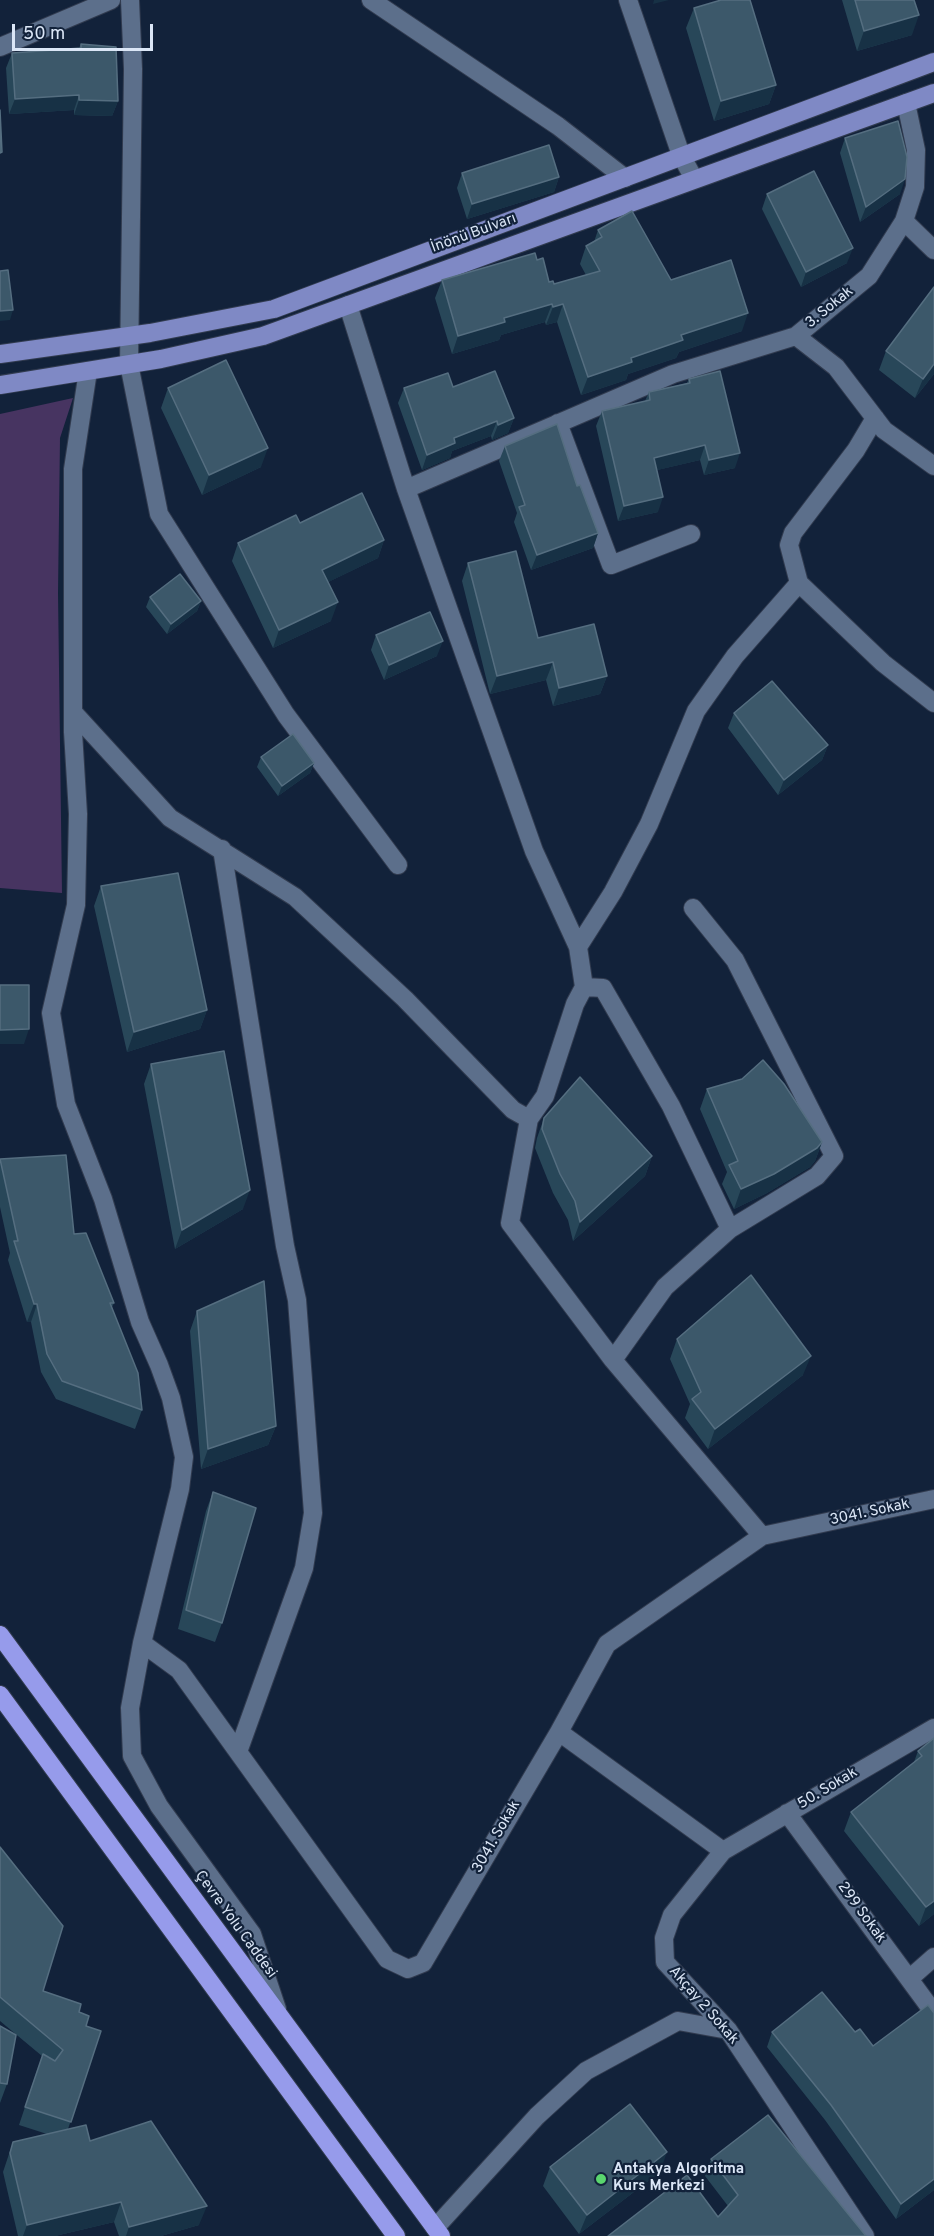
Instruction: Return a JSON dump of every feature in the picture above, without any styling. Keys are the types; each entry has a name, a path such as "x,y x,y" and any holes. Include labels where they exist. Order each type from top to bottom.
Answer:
{"highway":[{"name":"Çevre Yolu Caddesi","path":"0,1635 438,2232"},
{"path":"0,1695 396,2236"}],"main road":[{"name":"İnönü Bulvarı","path":"0,354 128,336 274,309 625,178 681,154 934,62"},
{"name":"İnönü Bulvarı","path":"0,385 129,364 263,336 934,93"}],"street":[{"path":"0,46 111,0"},
{"path":"130,0 133,69 129,364 159,514 286,715 398,865"},
{"path":"371,0 558,126 625,178"},
{"path":"628,0 681,154 694,179"},
{"name":"3. Sokak","path":"906,103 916,160 915,187 904,221 869,276 796,336 836,367 884,430 934,466"},
{"path":"904,221 934,250"},
{"path":"348,305 406,489 534,851 578,947 584,987 575,1004 545,1096 529,1119 510,1222 613,1360 762,1536"},
{"path":"406,489 673,374 796,336"},
{"path":"88,371 73,469 73,712 78,814 76,905 51,1013 66,1104 103,1199 140,1322 171,1398 184,1457 180,1489 142,1643 130,1708 132,1756 159,1806 252,1934 279,2015"},
{"path":"875,418 856,450 793,533 789,545 800,583 883,663 934,703"},
{"path":"558,423 611,565 691,534"},
{"path":"578,947 613,892 649,824 696,711 735,656 800,583"},
{"path":"73,712 170,818 295,897 405,999 513,1110 529,1119"},
{"path":"222,849 285,1246 297,1300 313,1513 304,1568 238,1752"},
{"path":"613,1360 665,1287 730,1229 817,1176 834,1156 735,960 693,908"},
{"path":"584,987 603,988 671,1106 730,1229"},
{"name":"3041. Sokak","path":"142,1643 179,1670 387,1959 408,1969 423,1963 559,1732 607,1644 762,1536 934,1499"},
{"name":"50. Sokak","path":"723,1851 934,1728"},
{"path":"559,1732 723,1851"},
{"name":"299 Sokak","path":"787,1813 934,2013"},
{"name":"Akçay 2 Sokak","path":"723,1851 672,1915 664,1938 665,1962 728,2030 865,2236"},
{"path":"909,1979 934,1957"},
{"path":"438,2232 537,2116 586,2071 678,2020 728,2030"}],"shaded area":[{"path":"73,398 60,438 58,593 62,893 0,888 0,414"}],"building":[{"path":"721,0 750,0 776,85 721,101 694,8"},
{"path":"855,0 914,0 919,15 864,31"},
{"path":"81,44 116,47 118,101 79,100 79,95 15,99 12,53 81,48"},
{"path":"0,110 2,152 0,153"},
{"path":"898,121 907,157 905,179 866,207 845,138"},
{"path":"549,145 559,177 472,204 462,173"},
{"path":"814,171 853,248 806,272 767,194"},
{"path":"632,211 671,280 731,260 748,313 681,335 683,340 631,358 632,362 588,377 563,304 553,307 552,304 504,318 505,322 458,336 442,280 535,253 537,260 543,258 549,282 553,281 554,284 600,271 586,246 602,237 598,230"},
{"path":"8,270 13,310 0,311 0,271"},
{"path":"934,287 934,364 923,379 886,351"},
{"path":"226,360 268,448 209,475 168,388"},
{"path":"495,371 514,418 498,425 497,421 454,438 455,443 427,455 404,388 448,373 453,387"},
{"path":"720,371 740,453 709,460 705,445 654,458 663,497 624,506 602,411 650,400 649,392 690,383 689,379"},
{"path":"557,424 577,486 580,485 598,533 537,555 519,507 525,505 505,446"},
{"path":"362,493 384,540 322,570 338,602 279,630 238,543 296,515 300,523"},
{"path":"516,551 538,638 594,624 607,676 559,688 553,662 497,676 468,563"},
{"path":"180,574 201,601 171,624 150,597"},
{"path":"430,612 443,641 389,665 376,635"},
{"path":"772,681 828,745 784,780 734,713"},
{"path":"293,734 314,763 282,786 261,757"},
{"path":"178,873 207,1010 134,1032 101,886"},
{"path":"0,985 29,985 29,1029 0,1030"},
{"path":"224,1051 250,1190 182,1230 151,1064"},
{"path":"763,1060 784,1084 822,1142 817,1148 774,1174 741,1189 729,1165 738,1161 707,1089 742,1079"},
{"path":"580,1077 652,1156 580,1222 575,1201 560,1174 542,1129 544,1118"},
{"path":"66,1155 74,1234 86,1233 114,1303 110,1303 138,1373 142,1410 62,1381 47,1354 37,1304 34,1304 14,1241 18,1241 0,1159"},
{"path":"751,1275 811,1356 715,1429 692,1399 701,1392 677,1339"},
{"path":"264,1281 276,1426 208,1449 197,1311"},
{"path":"213,1492 256,1508 222,1623 186,1610"},
{"path":"934,1738 934,1901 926,1907 851,1812 922,1756 918,1751"},
{"path":"0,1847 63,1926 43,1991 81,2004 79,2012 89,2016 86,2026 101,2031 71,2122 25,2107 43,2054 55,2061 63,2050 0,1997"},
{"path":"822,1992 855,2032 860,2029 873,2046 928,2005 934,2013 934,2179 901,2204 831,2105 772,2032"},
{"path":"0,2026 16,2035 7,2084 0,2083"},
{"name":"Antakya Algoritma Kurs Merkezi","path":"630,2104 667,2152 587,2215 550,2167"},
{"path":"768,2115 866,2236 608,2236 687,2175 718,2217 738,2195 711,2159"},
{"path":"151,2121 207,2206 129,2227 121,2202 27,2225 10,2153 13,2142 86,2125 90,2141"}],"place":[{"name":"Antakya Algoritma Kurs Merkezi","path":"601,2179"}]}
